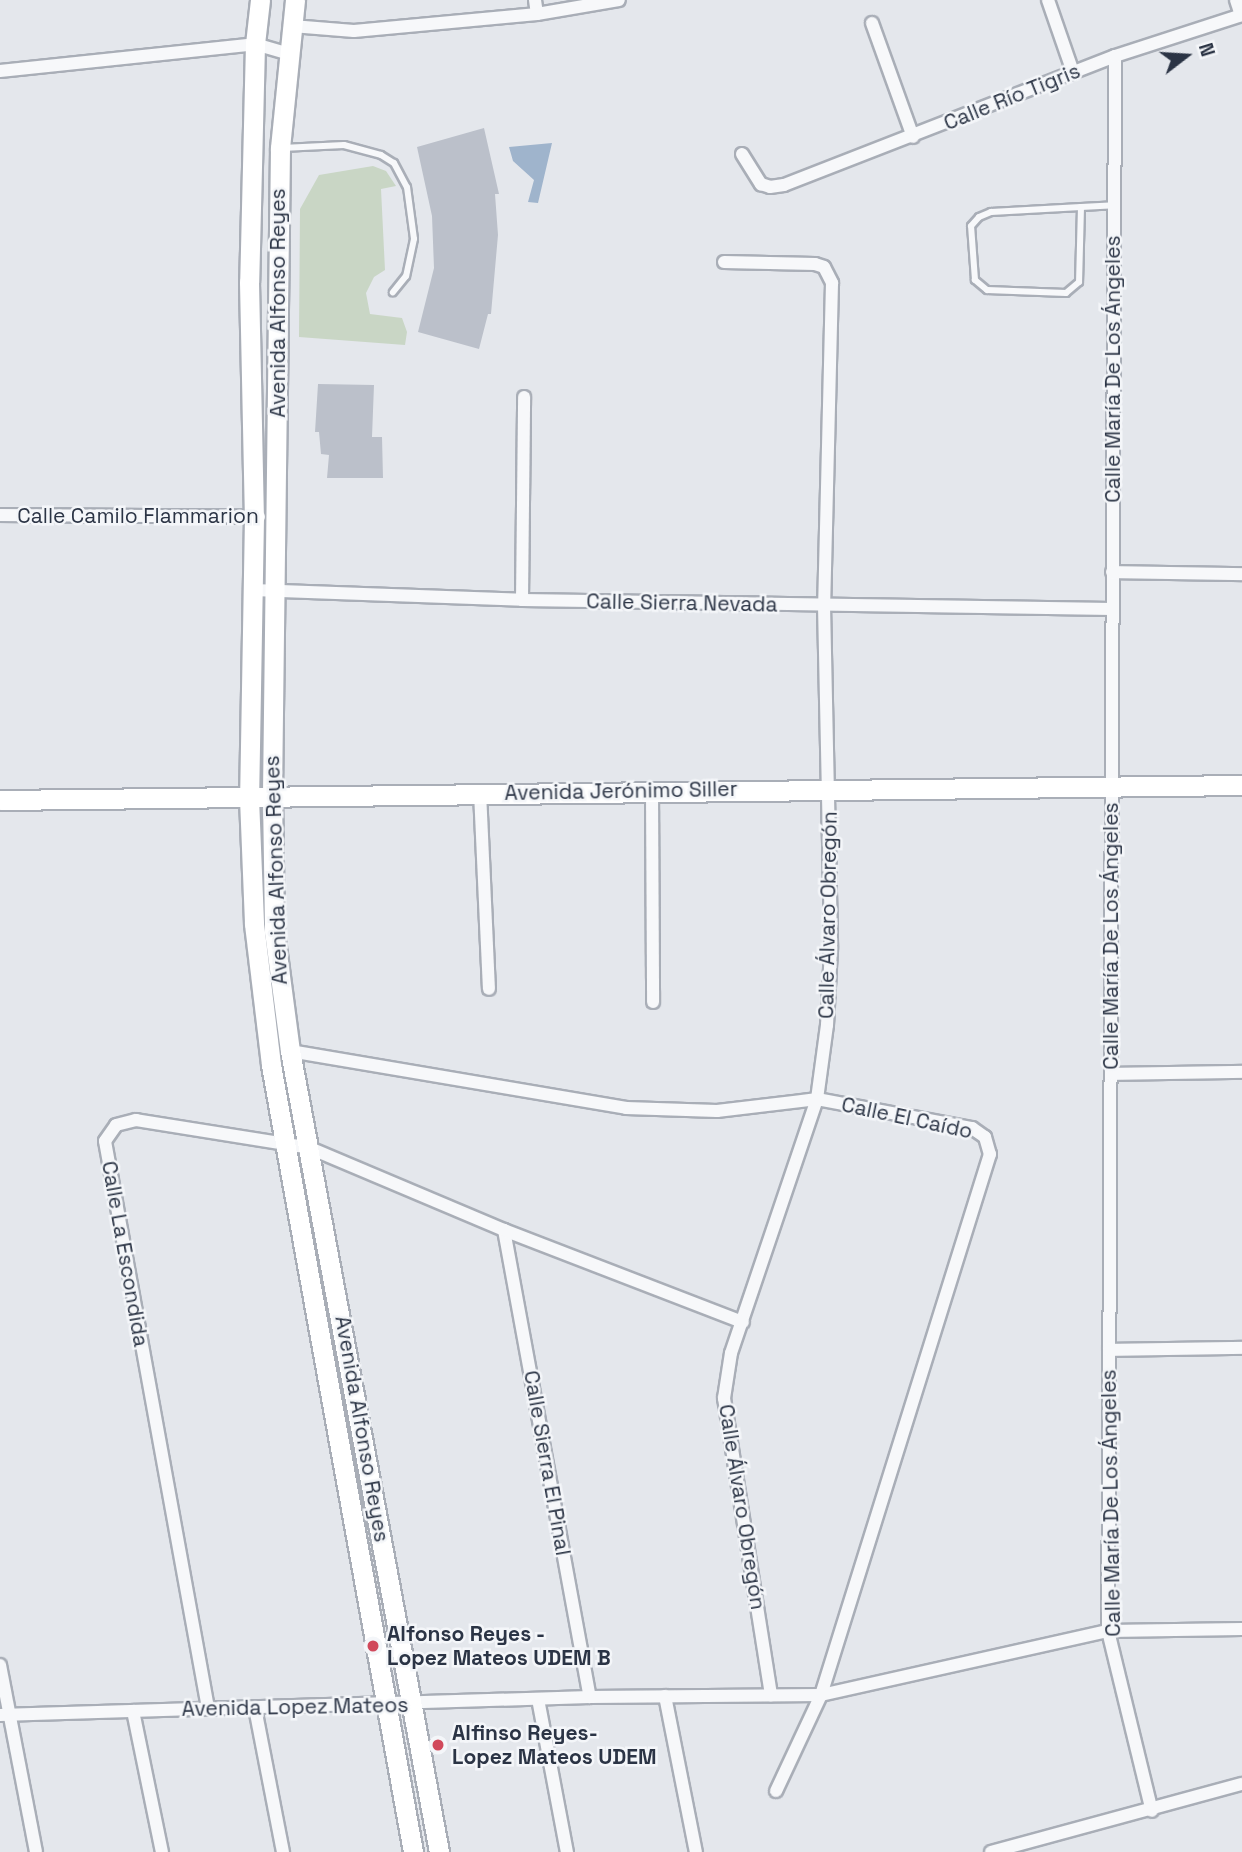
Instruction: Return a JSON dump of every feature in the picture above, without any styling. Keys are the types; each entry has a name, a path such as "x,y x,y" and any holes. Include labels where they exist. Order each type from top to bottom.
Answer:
{"main road":[{"name":"Avenida Alfonso Reyes","path":"260,0 255,44 248,282 254,517 250,798 254,924 261,994 286,1145 412,1852"},
{"name":"Avenida Alfonso Reyes","path":"295,0 280,148 272,797 274,931 290,1051 439,1852"},
{"name":"Avenida Jerónimo Siller","path":"0,800 250,798 480,792 1242,785"}],"street":[{"path":"535,0 537,14"},
{"path":"292,26 354,31 537,14 619,0"},
{"path":"1048,0 1073,72"},
{"path":"1236,0 1241,15"},
{"name":"Calle Río Tigris","path":"742,154 761,184 770,187 784,185 913,137 1115,56 1241,15"},
{"path":"872,23 913,137"},
{"path":"0,71 255,44 289,54"},
{"name":"Calle María De Los Ángeles","path":"1115,56 1108,1630 1152,1811"},
{"name":"Calle Álvaro Obregón","path":"724,262 815,264 824,267 832,283 824,606 831,949 827,1025 817,1099 728,1365 724,1398 771,1695"},
{"path":"522,600 524,397"},
{"name":"Calle Camilo Flammarion","path":"0,514 277,516"},
{"path":"1112,572 1242,574"},
{"name":"Calle Sierra Nevada","path":"253,590 522,600 1112,610"},
{"path":"480,792 489,989"},
{"path":"652,792 653,1002"},
{"name":"Calle El Caído","path":"290,1051 626,1108 717,1111 817,1099 972,1128 985,1137 990,1154 821,1695 776,1791"},
{"path":"1112,1074 1242,1072"},
{"name":"Calle La Escondida","path":"208,1708 105,1141 116,1125 136,1120 310,1148 504,1230 743,1322"},
{"name":"Calle Sierra El Pinal","path":"504,1230 590,1697"},
{"path":"1109,1350 1242,1348"},
{"name":"Avenida Lopez Mateos","path":"5,1715 590,1697 821,1695 1108,1630 1242,1629"},
{"path":"0,1665 5,1715 36,1852"},
{"path":"665,1696 695,1852"},
{"path":"538,1699 567,1852"},
{"path":"255,1708 283,1852"},
{"path":"133,1711 162,1852"},
{"path":"991,1852 1152,1811 1242,1784"}],"lane":[{"path":"280,148 344,145 381,155 394,163 407,187 414,239 406,276 393,292"},
{"path":"1081,207 1079,282 1066,293 987,290 975,280 971,226 979,217 991,212 1114,205"}],"green space":[{"path":"373,166 386,171 396,186 381,189 385,270 374,277 366,293 370,314 402,318 407,332 405,345 299,337 300,209 319,175"}],"water":[{"path":"552,143 538,203 528,202 534,180 513,161 509,147"}],"building":[{"path":"484,128 499,194 495,194 498,235 491,314 488,314 479,349 418,332 434,268 432,216 417,147"},
{"path":"318,384 374,385 372,437 382,437 383,478 327,478 329,455 321,454 319,432 315,432"}],"place":[{"name":"Alfonso Reyes - Lopez Mateos UDEM B","path":"373,1646"},
{"name":"Alfinso Reyes- Lopez Mateos UDEM","path":"438,1745"}]}
